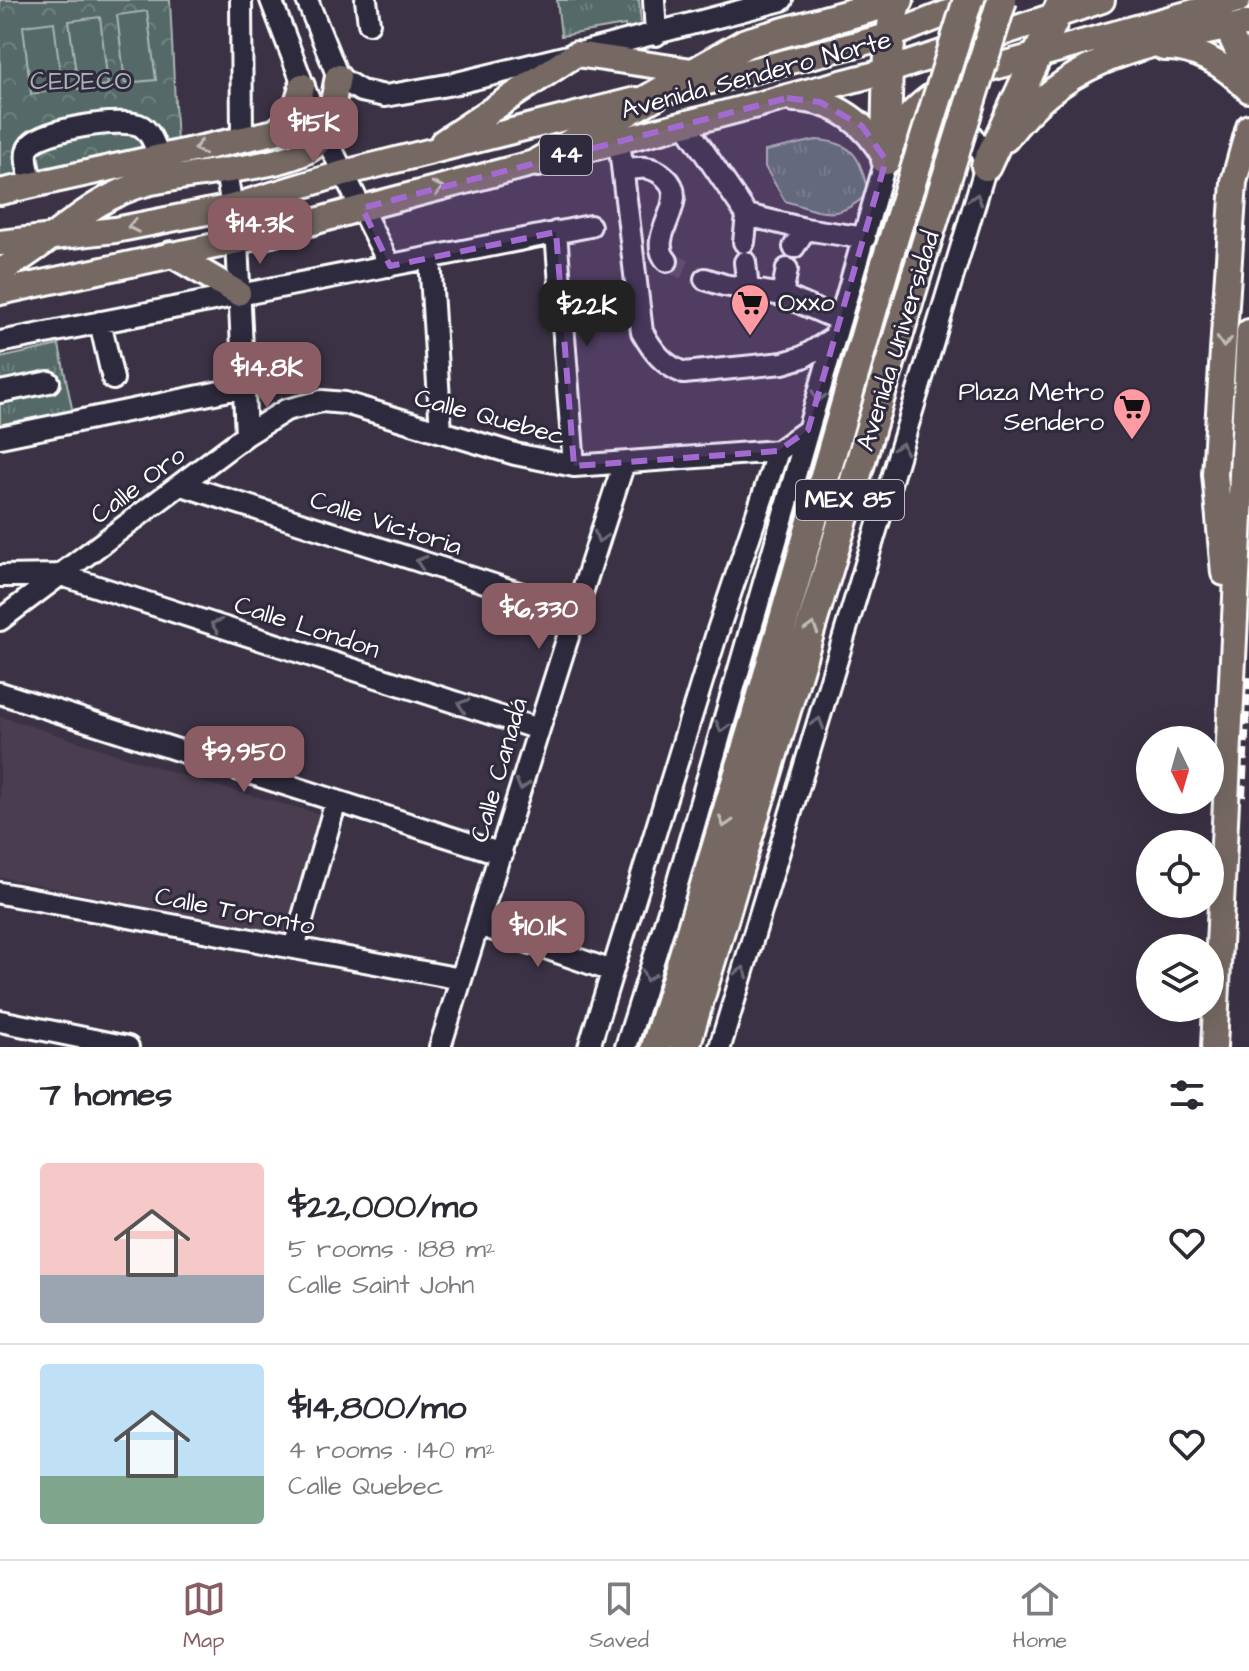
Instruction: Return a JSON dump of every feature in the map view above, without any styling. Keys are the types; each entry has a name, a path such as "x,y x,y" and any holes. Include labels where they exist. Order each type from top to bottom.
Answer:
{"highway":[{"path":"539,162 746,43 897,0 889,36 886,160"},
{"name":"Avenida Universidad","path":"656,1047 755,720 886,263 968,0"},
{"name":"Avenida Universidad","path":"685,1047 1002,0"},
{"path":"986,166 1060,7"}],"main road":[{"name":"Avenida Sendero Norte","path":"0,243 115,230 232,207 344,173 889,36 979,0"},
{"name":"Avenida Sendero Norte","path":"0,292 295,228 887,71 1060,7 1102,0"},
{"path":"886,160 894,135 927,97 965,75 1207,3 1238,0"},
{"path":"1207,3 1238,25 1249,75"},
{"path":"986,166 1030,109 1054,88 1081,71 1122,52 1238,25"},
{"path":"1122,52 1173,48 1189,50 1219,64 1249,90"},
{"path":"427,153 576,54 733,75"},
{"path":"0,192 32,184 125,178 148,182 281,160 313,147 323,135 338,77"},
{"path":"0,271 105,198 125,178 160,158 275,132 289,121 302,86"},
{"path":"770,101 803,99 836,108 872,136 886,160"},
{"path":"1233,676 1215,474 1234,182 1249,127"},
{"path":"171,254 238,293"},
{"path":"1214,1047 1249,332"}],"street":[{"path":"241,0 242,139"},
{"path":"271,0 323,135 390,266"},
{"path":"307,0 338,77 361,91 385,96 453,84 656,35 782,0"},
{"path":"366,0 369,23"},
{"path":"654,0 656,35"},
{"path":"626,1047 790,498 886,160 906,130 924,118 953,120 977,138 986,166 720,1047"},
{"path":"32,184 26,154 30,144 36,139 63,131 114,121 127,122 141,126 150,134 160,158"},
{"path":"685,124 747,215 745,252 748,289"},
{"path":"619,141 642,332 652,350 670,368 694,373 783,363 803,357 838,328"},
{"path":"623,170 644,167 656,170 671,182 675,192 674,206 660,245 661,254 667,261"},
{"path":"226,170 237,241 246,435"},
{"path":"747,215 805,229 865,238"},
{"path":"0,342 590,226"},
{"path":"794,247 805,229"},
{"path":"556,232 574,466"},
{"path":"430,259 441,431"},
{"path":"782,295 787,269"},
{"path":"705,279 782,295 838,328"},
{"path":"100,322 113,379"},
{"path":"0,392 49,382"},
{"path":"0,437 244,387"},
{"name":"Calle Quebec","path":"246,435 286,410 322,401 345,403 515,454 574,466 778,451"},
{"path":"589,1047 753,520 778,451 808,430"},
{"name":"Calle Oro","path":"0,620 246,435"},
{"name":"Calle Canadá","path":"440,1047 624,463"},
{"name":"Calle Victoria","path":"182,485 575,611"},
{"path":"753,520 790,498"},
{"name":"Calle London","path":"0,576 61,575 538,729"},
{"path":"717,633 735,683"},
{"path":"0,693 502,854"},
{"path":"294,948 336,801"},
{"path":"660,815 693,828"},
{"name":"Calle Toronto","path":"0,893 461,979"},
{"path":"479,925 612,971"},
{"path":"0,1021 128,1047"}],"highlighted area":[{"path":"787,98 820,102 862,126 886,160 808,430 778,451 574,466 556,232 390,266 362,208"}],"shaded area":[{"path":"0,716 206,783 321,814 289,936 0,877"}],"green space":[{"name":"CEDECO","path":"0,0 170,0 177,144 0,182"},
{"path":"557,0 639,0 642,35 627,40 625,25 561,36"},
{"path":"147,11 156,80 125,83 117,15"},
{"path":"100,17 108,85 78,89 69,21"},
{"path":"54,22 62,90 31,94 23,26"},
{"path":"816,140 847,148 854,154 862,170 868,193 838,212 809,209 785,201 765,167 765,151"},
{"path":"59,345 73,413 0,428 0,358"}],"tunnel":[{"path":"667,261 705,279"}],"railway":[{"path":"1243,797 1249,675"}],"place":[{"name":"Oxxo","path":"750,337"},
{"name":"Plaza Metro Sendero","path":"1132,441"}]}
